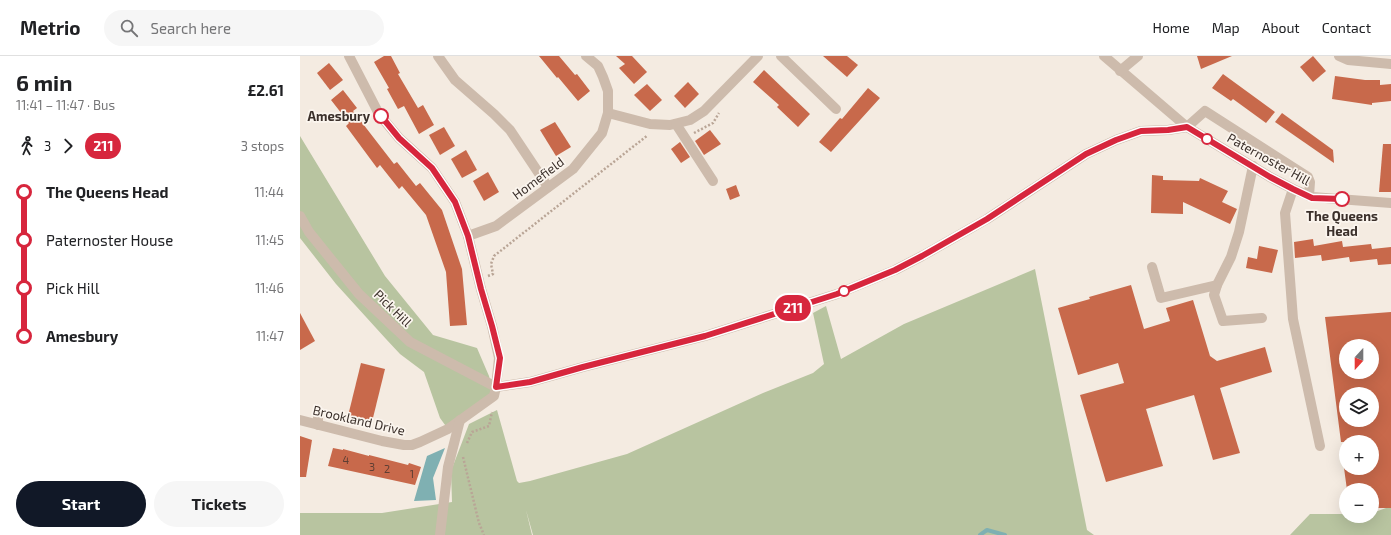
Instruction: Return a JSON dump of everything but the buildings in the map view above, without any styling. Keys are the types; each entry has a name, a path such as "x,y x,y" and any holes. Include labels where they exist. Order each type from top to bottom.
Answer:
{"street":[{"path":"349,56 380,114 399,138 432,168 455,202 468,236 500,358 495,391 705,336 837,294 895,270 922,256 987,219 1086,154 1116,140 1141,131 1168,130 1187,127 1205,111 1308,177 1310,182 1309,196"},
{"path":"438,56 455,80 510,130 548,187"},
{"name":"Homefield","path":"468,236 496,226 573,169 602,133 608,113 608,91 598,66 586,56"},
{"path":"608,113 650,124 670,126 690,120 704,111 758,56"},
{"path":"781,56 836,109"},
{"name":"Paternoster Hill","path":"1104,56 1187,127 1293,189 1312,198 1391,203"},
{"path":"1120,70 1138,56"},
{"path":"1338,56 1348,60 1391,64"},
{"path":"676,124 712,181"},
{"path":"1252,166 1239,232 1231,257 1217,285 1214,295 1223,321 1262,318"},
{"path":"1293,189 1285,213 1293,319 1320,446"},
{"name":"Pick Hill","path":"300,216 309,232 359,294 410,342 495,391"},
{"path":"1152,267 1161,298 1217,285"},
{"name":"Brookland Drive","path":"300,420 388,442 412,445 441,433 460,420 495,391"},
{"path":"318,412 318,425"},
{"path":"440,535 448,467 460,420"}],"path":[{"path":"683,136 713,123 719,114 710,105"},
{"path":"479,279 493,274 491,264 494,256 648,134 653,135"},
{"path":"465,449 472,432 489,426 495,391"},
{"path":"463,455 479,523 484,535"}],"green space":[{"path":"300,136 385,276 433,335 477,348 489,376 494,396 448,429 440,418 424,372 400,354 386,339 336,284 300,238"},
{"path":"1035,269 1087,530 1094,535 533,535 526,510 532,535 300,535 300,513 382,513 452,502 451,471 469,424 497,410 517,481 519,483 530,481 627,454 763,393 813,373 824,364 813,313 826,306 841,359 904,324"},
{"path":"1391,508 1391,535 1290,535 1310,514 1339,514 1339,523 1379,523 1379,510"}],"water":[{"path":"445,448 433,478 436,500 414,501 427,456"}],"waterway":[{"path":"980,535 987,530 1005,535"}],"bus line":[{"name":"211","path":"381,116 399,138 432,168 455,202 468,236 500,358 496,387 530,382 705,336 837,294 895,270 922,256 987,219 1086,154 1116,140 1141,131 1168,130 1187,127 1270,177 1312,198 1342,199"}],"place":[{"name":"Amesbury","path":"381,116"},
{"name":"The Queens Head","path":"1342,199"}]}
